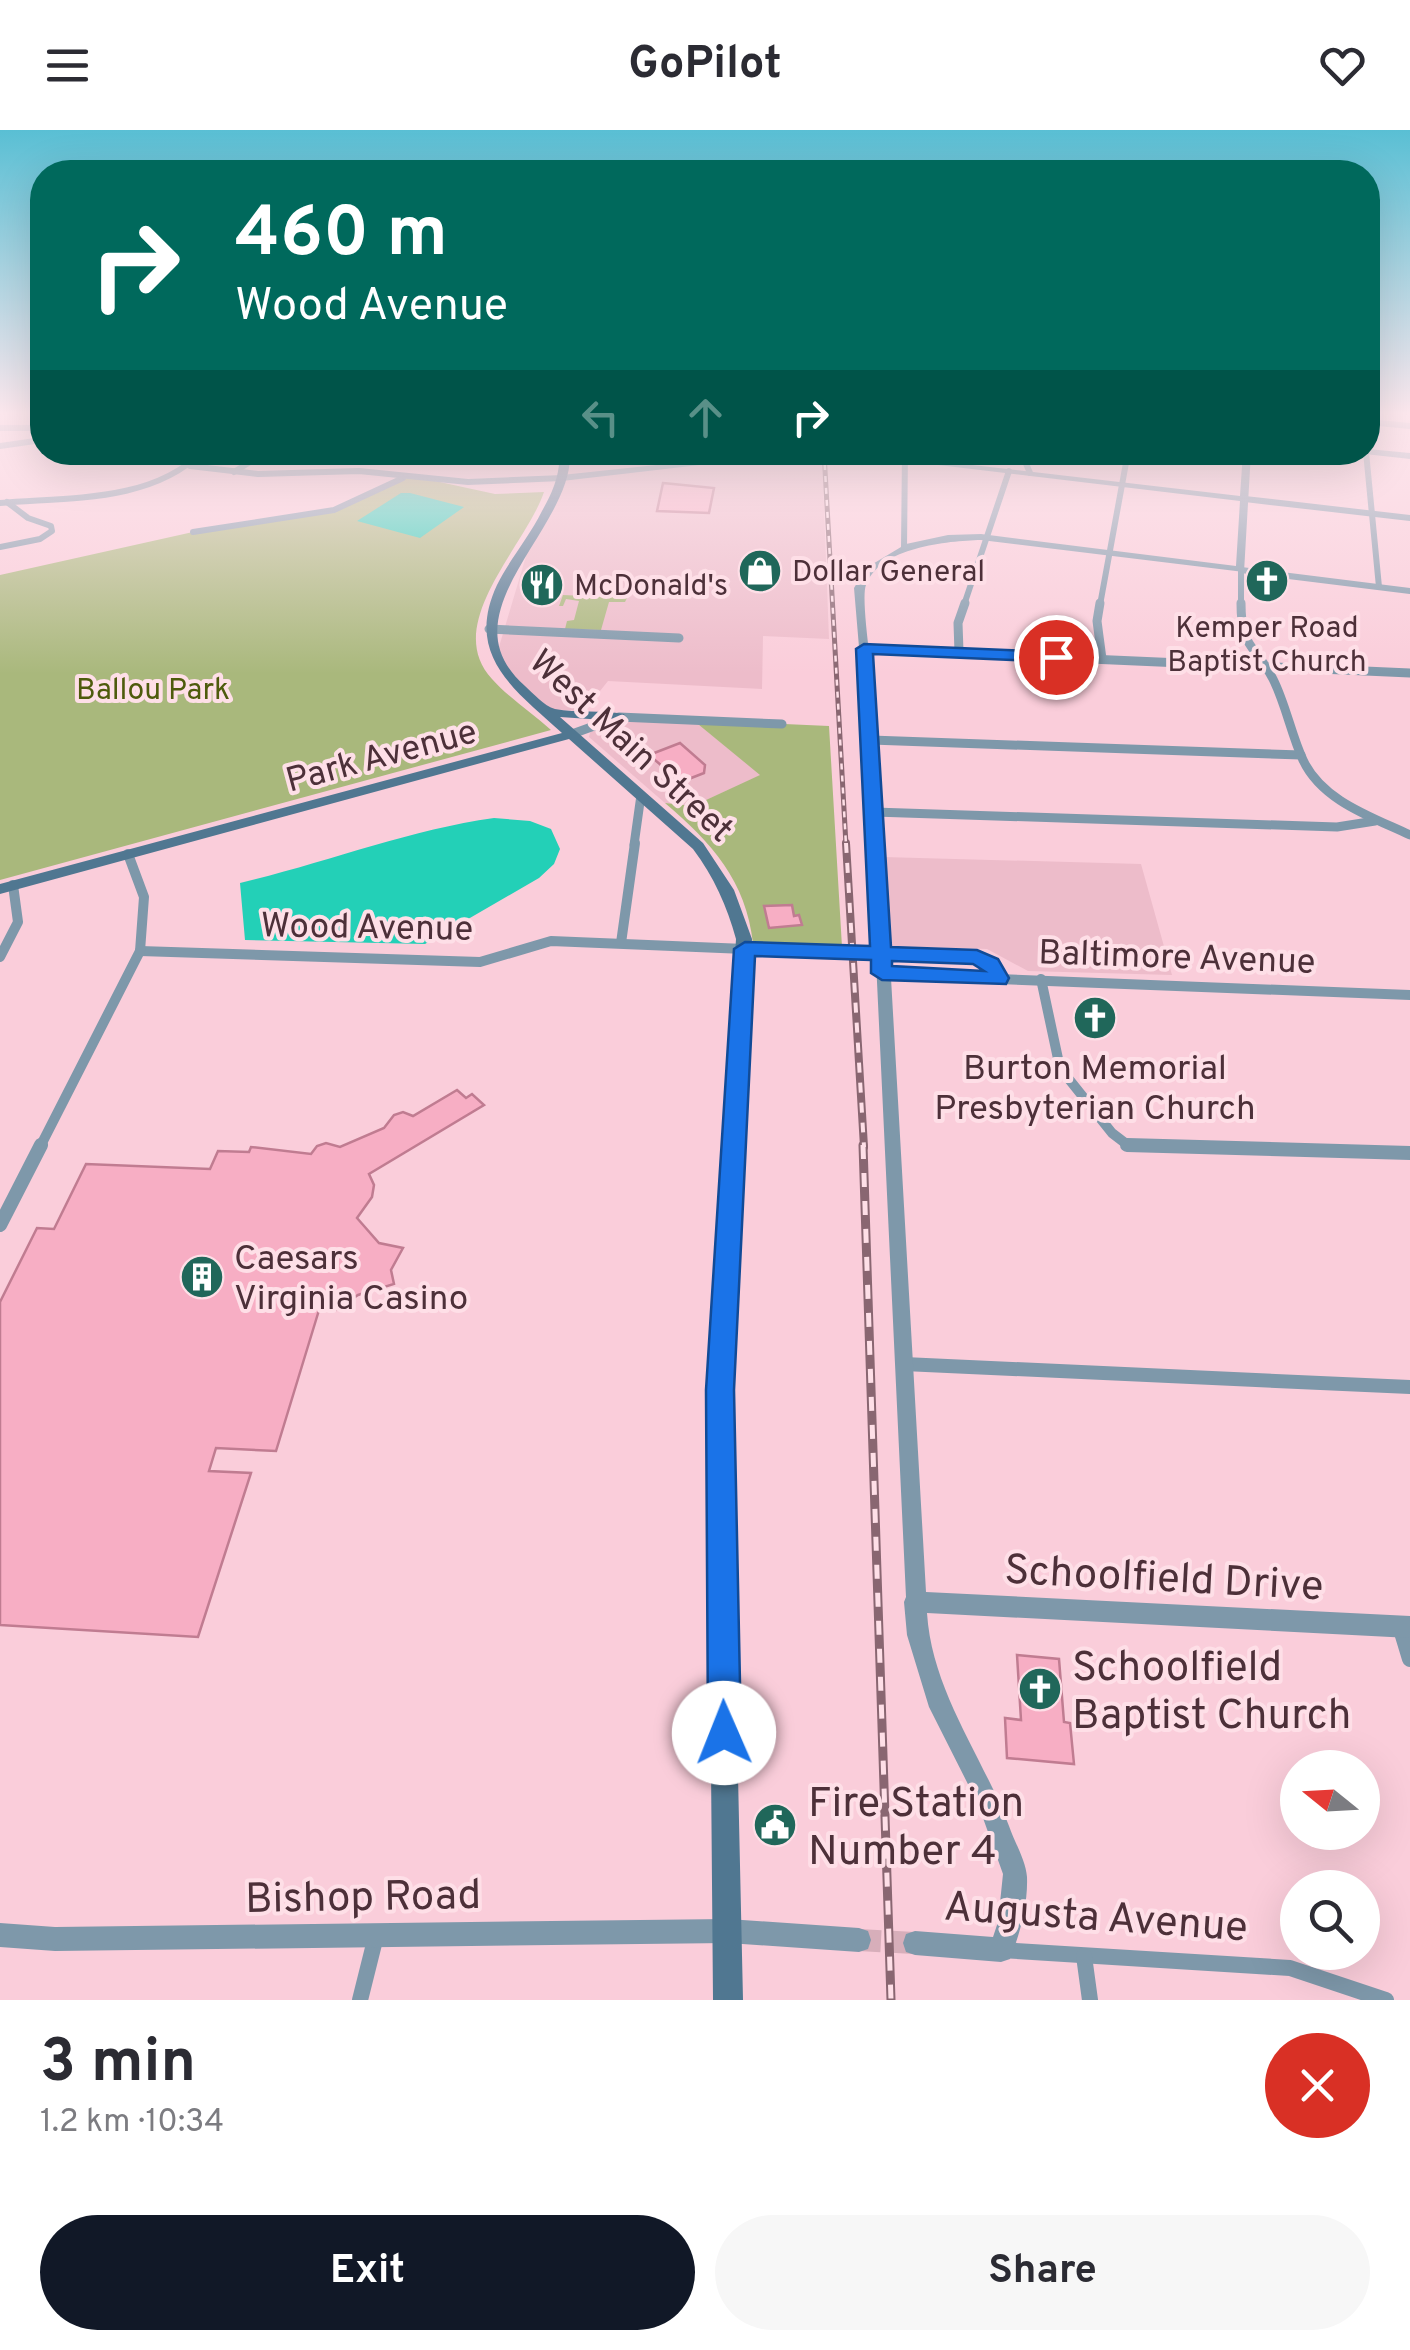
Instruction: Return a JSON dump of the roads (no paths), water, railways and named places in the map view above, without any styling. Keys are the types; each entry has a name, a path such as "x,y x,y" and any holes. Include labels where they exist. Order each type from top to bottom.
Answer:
{"main road":[{"name":"West Main Street","path":"552,499 542,524 495,599 489,629 492,645 503,669 698,846 733,900 745,949 720,1417 728,2000"},
{"path":"548,712 619,718"},
{"name":"Park Avenue","path":"7,887 572,734"}],"street":[{"path":"193,532 334,510 355,499"},
{"path":"904,548 905,499"},
{"path":"959,652 958,623 1000,499"},
{"path":"1102,659 1097,621 1120,499"},
{"path":"1244,499 1240,628 1266,666 1301,755 1329,792 1375,821 1410,835"},
{"path":"1246,499 1410,518"},
{"path":"1372,499 1379,586"},
{"path":"0,547 40,539 52,531 51,526 28,518 4,502"},
{"path":"1001,1950 1010,1922 1015,1874 986,1799 940,1706 926,1668 914,1602 871,740 859,594 862,581 878,562 904,548 948,538 987,537 1410,590"},
{"path":"489,629 679,638"},
{"path":"864,649 1410,673"},
{"name":"Park Avenue","path":"572,734 619,718 782,724"},
{"path":"871,740 1301,755"},
{"path":"621,943 641,795"},
{"path":"874,812 1337,828 1375,821"},
{"path":"0,1225 140,951 144,898 128,854"},
{"path":"0,957 20,924 21,908 7,887"},
{"name":"Wood Avenue","path":"140,951 480,962 551,941 621,943 977,957 991,964 998,978"},
{"name":"Baltimore Avenue","path":"882,973 1410,995"},
{"path":"1041,980 1062,1072 1112,1134 1129,1146 1410,1153"},
{"path":"904,1364 1410,1386"},
{"name":"Schoolfield Drive","path":"914,1602 1405,1626"},
{"path":"1405,1626 1410,1658"},
{"path":"728,1930 858,1940"},
{"name":"Bishop Road","path":"0,1935 55,1939 728,1930"},
{"path":"360,2000 376,1934"},
{"name":"Augusta Avenue","path":"915,1943 1290,1968 1386,2000"},
{"path":"1084,1956 1090,2000"}],"tunnel":[{"path":"859,1940 915,1943"}],"railway":[{"path":"827,499 846,845"},
{"path":"846,843 864,1147"},
{"path":"863,1145 891,2000"}],"place":[{"name":"Dollar General","path":"760,571"},
{"name":"Kemper Road Baptist Church","path":"1267,581"},
{"name":"McDonald's","path":"542,585"},
{"name":"Burton Memorial Presbyterian Church","path":"1095,1018"},
{"name":"Caesars Virginia Casino","path":"202,1277"},
{"name":"Schoolfield Baptist Church","path":"1040,1689"},
{"name":"Fire Station Number 4","path":"775,1825"}],"park label":[{"name":"Ballou Park","path":"153,689"}]}
